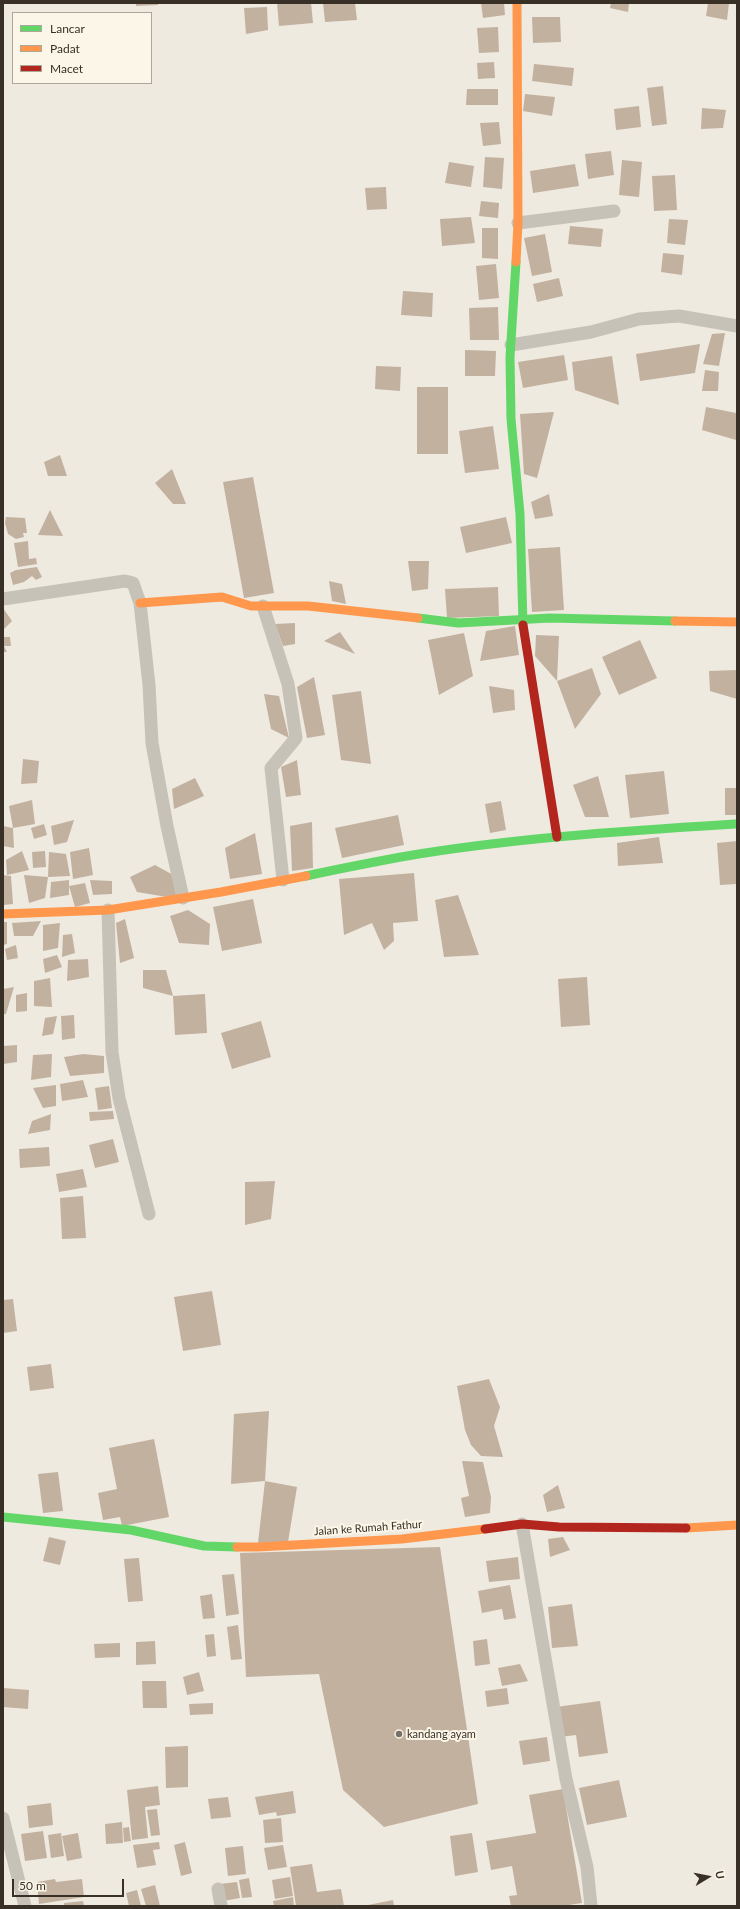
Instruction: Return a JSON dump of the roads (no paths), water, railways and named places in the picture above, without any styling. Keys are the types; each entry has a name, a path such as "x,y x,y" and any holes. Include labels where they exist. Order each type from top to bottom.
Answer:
{"street":[{"path":"517,3 518,223 511,345 511,419 520,514 523,619 527,655 557,837"},
{"path":"518,223 614,212"},
{"path":"511,345 591,332 639,319 679,316 737,326"},
{"path":"3,599 125,581 133,583 140,603 149,685 152,743 167,826 183,898"},
{"path":"140,603 222,597 251,606 308,606 458,623 550,618 737,622"},
{"path":"263,606 288,684 296,738 271,768 283,880"},
{"path":"3,914 108,910 283,880 402,857 557,837 649,829 737,824"},
{"path":"108,910 112,1052 119,1098 150,1214"},
{"name":"Jalan ke Rumah Fathur","path":"3,1517 132,1530 204,1546 250,1547 402,1539 522,1524 559,1527 690,1528 737,1525"},
{"path":"522,1524 566,1779 587,1867 591,1906"},
{"path":"3,1818 25,1906"},
{"path":"218,1889 221,1906"}],"place":[{"name":"kandang ayam","path":"399,1734"}]}
